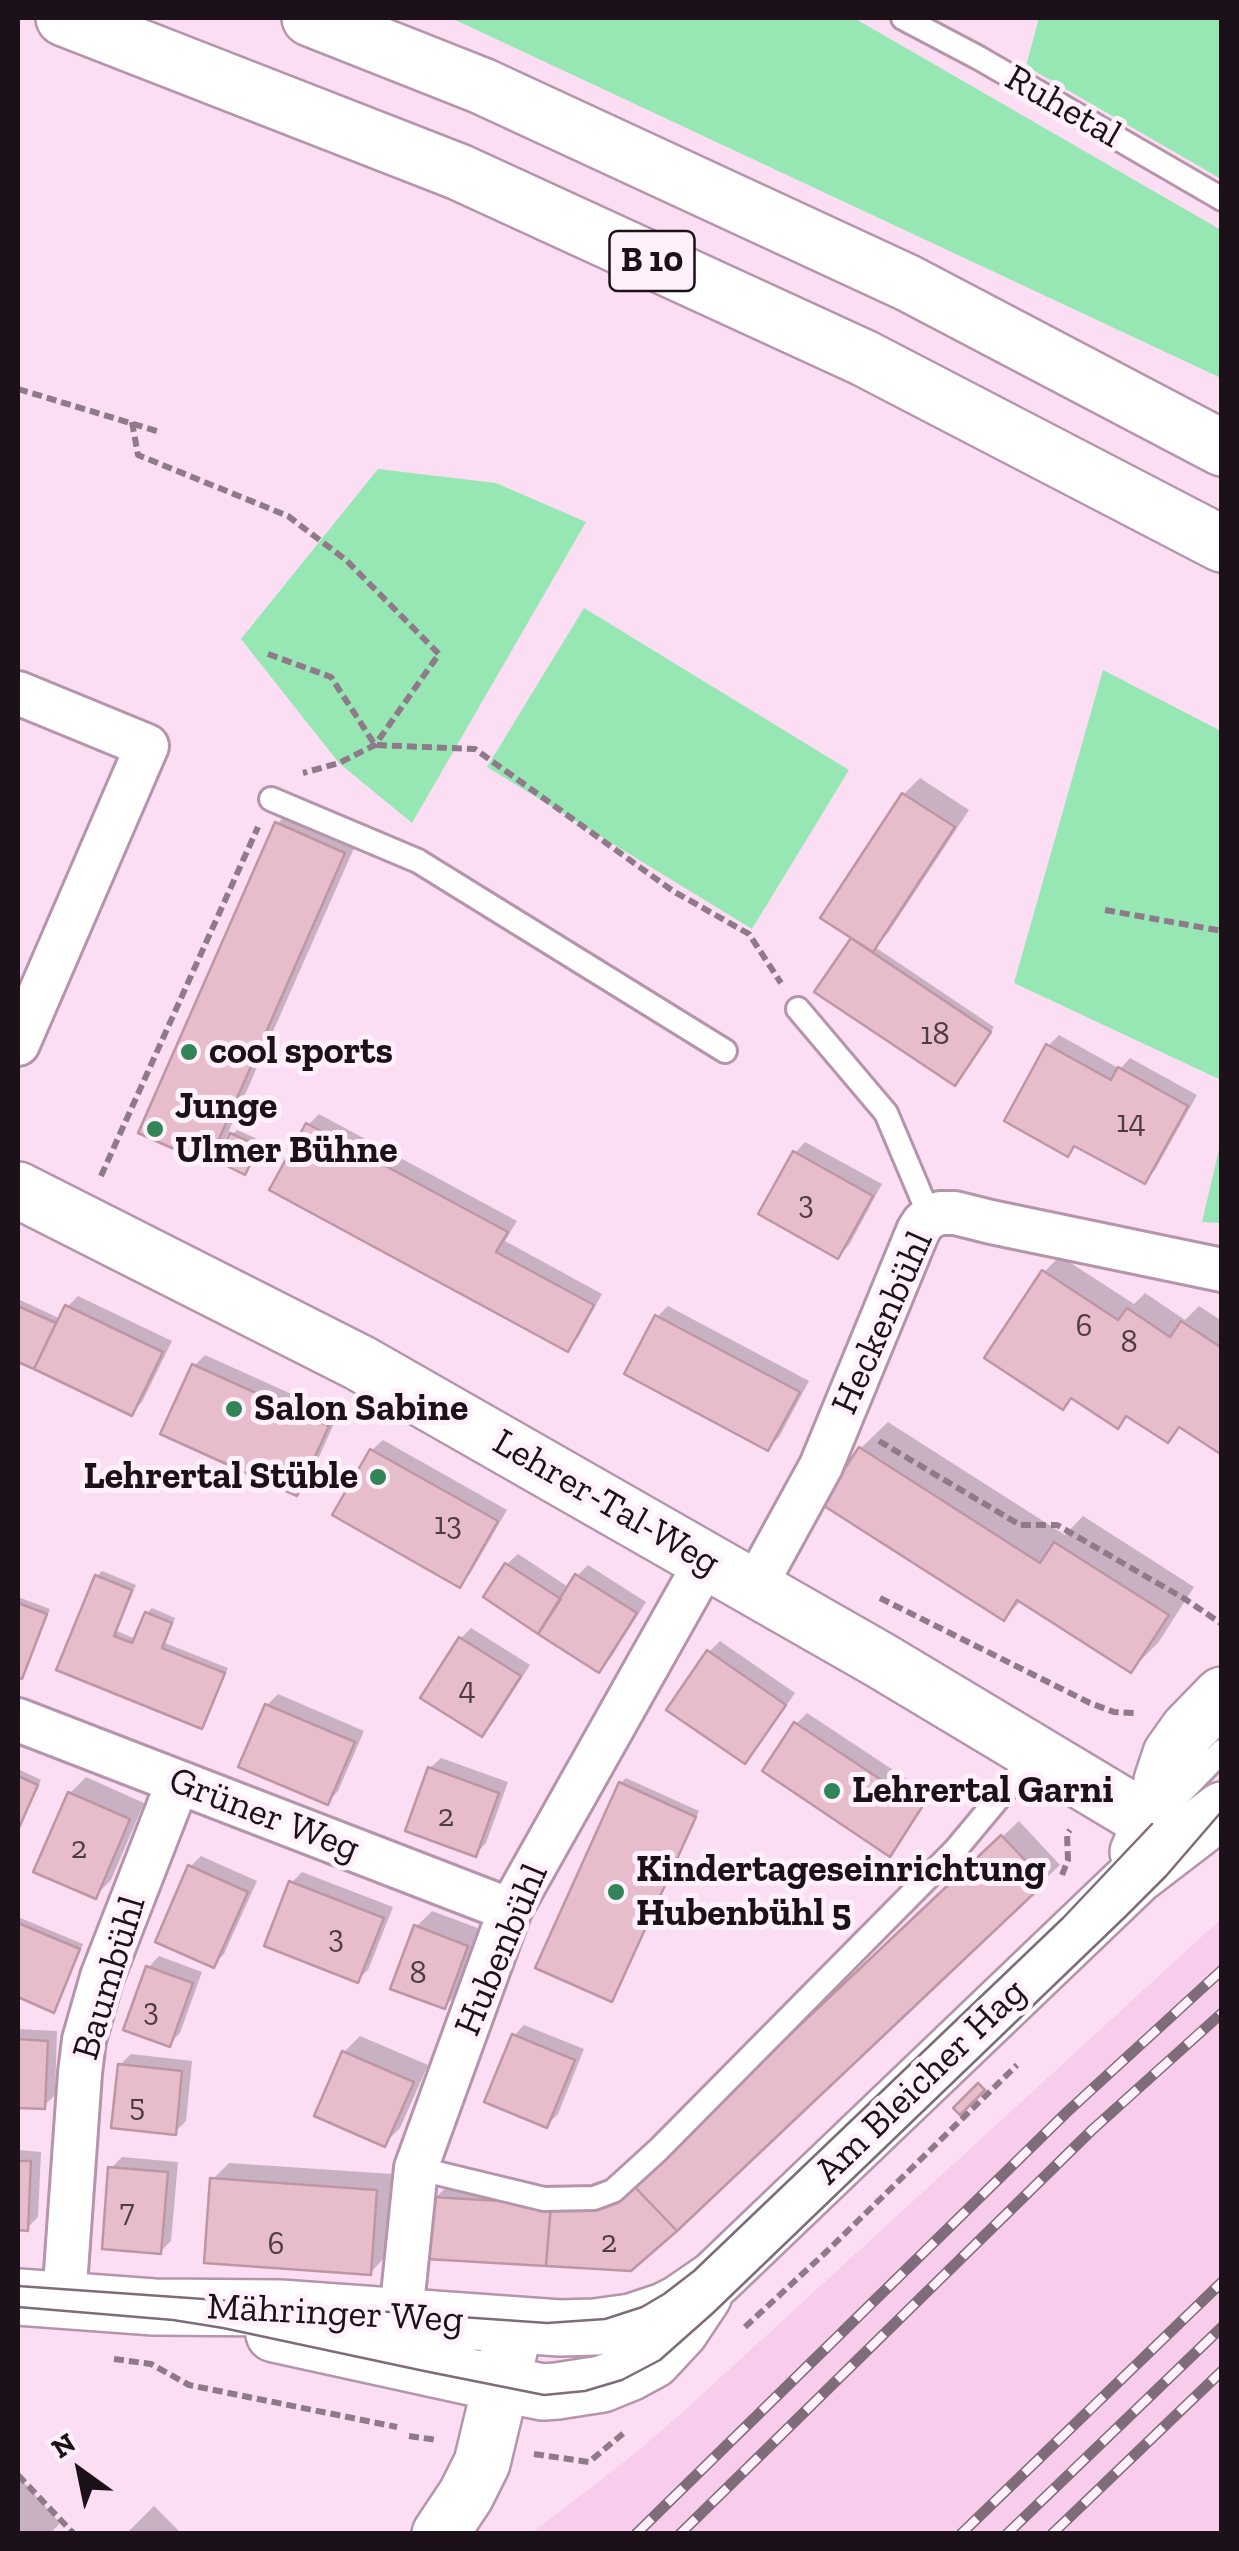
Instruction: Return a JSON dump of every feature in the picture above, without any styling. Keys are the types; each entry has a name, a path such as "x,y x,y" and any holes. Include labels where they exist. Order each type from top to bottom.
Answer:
{"main road":[{"name":"B 10","path":"64,18 459,172 864,358 1222,544"},
{"name":"B 10","path":"310,18 482,86 908,283 1222,448"},
{"name":"Lehrer-Tal-Weg","path":"18,1190 360,1364 707,1560 1036,1753 1185,1825"},
{"name":"Am Bleicher Hag","path":"515,2324 577,2328 630,2322 680,2303 715,2279 1185,1825 1164,1772 1188,1730 1222,1696"},
{"name":"Am Bleicher Hag","path":"502,2384 557,2392 602,2384 629,2374 670,2343 715,2279"},
{"name":"Mähringer Weg","path":"41,2298 154,2307 260,2307 515,2324"},
{"name":"Mähringer Weg","path":"154,2307 502,2384"},
{"path":"440,2534 482,2463 515,2324"}],"street":[{"path":"18,693 148,746 18,1044"},
{"name":"Heckenbühl","path":"754,1588 821,1466 918,1231 930,1217 954,1213 1222,1270"},
{"name":"Hubenbühl","path":"401,2315 416,2168 510,1910 707,1560"},
{"name":"Grüner Weg","path":"18,1720 510,1910"},
{"name":"Baumbühl","path":"41,2298 84,2040 102,1977 178,1782"}],"lane":[{"name":"Ruhetal","path":"903,18 1222,199"},
{"path":"271,799 418,861 725,1051"},
{"path":"798,1009 886,1113 930,1217"},
{"path":"1185,1825 1222,1750"},
{"path":"416,2168 544,2198 594,2198 613,2191 956,1849 1036,1753"}],"path":[{"path":"18,390 160,432"},
{"path":"132,422 138,456 288,516 346,560 440,654 375,744 339,763 303,774"},
{"path":"268,654 332,677 375,744"},
{"path":"375,744 475,749 673,891 749,934 798,1009"},
{"path":"98,1183 271,799"},
{"path":"1104,910 1222,932"},
{"path":"841,1418 1020,1525 1057,1525 1222,1624"},
{"path":"1054,1887 1068,1860"},
{"path":"104,2358 152,2364 189,2385 397,2427"},
{"path":"18,2475 74,2534"}],"shaded area":[{"path":"1221,1919 1221,2533 532,2533 685,2410"}],"green space":[{"path":"451,18 854,18 1221,230 1221,378"},
{"path":"1039,18 1221,18 1221,179 1026,66"},
{"path":"378,469 496,483 586,522 412,823 339,763 241,639"},
{"path":"584,608 849,770 752,929 487,767"},
{"path":"1103,670 1221,731 1221,1080 1014,983"},
{"path":"1221,1141 1221,1223 1202,1222"}],"building":[{"path":"902,793 955,827 873,952 820,918"},
{"path":"275,822 345,853 208,1164 138,1133"},
{"path":"851,938 991,1032 955,1086 814,992"},
{"path":"1046,1044 1111,1080 1118,1067 1188,1106 1145,1184 1074,1146 1068,1157 1004,1121"},
{"path":"306,1123 508,1232 496,1252 594,1305 568,1352 269,1190"},
{"path":"230,1133 259,1146 245,1175 217,1161"},
{"path":"793,1151 873,1196 838,1259 758,1214"},
{"path":"1042,1270 1118,1320 1127,1308 1170,1337 1181,1321 1222,1348 1222,1455 1179,1427 1168,1443 1126,1416 1118,1429 1071,1398 1063,1410 984,1358"},
{"path":"65,1305 163,1352 132,1416 34,1369"},
{"path":"18,1306 56,1323 34,1369 18,1362"},
{"path":"655,1315 800,1392 768,1451 624,1374"},
{"path":"192,1364 329,1426 297,1496 160,1434"},
{"path":"859,1447 1040,1563 1054,1542 1169,1615 1131,1673 1017,1600 1004,1621 821,1504"},
{"path":"370,1449 498,1521 460,1588 332,1515"},
{"path":"505,1563 561,1599 538,1634 483,1597"},
{"path":"575,1574 637,1613 599,1673 538,1634"},
{"path":"95,1575 132,1590 114,1636 132,1643 145,1612 172,1623 162,1648 225,1673 202,1729 56,1670"},
{"path":"18,1603 47,1614 22,1679 18,1677"},
{"path":"459,1637 521,1676 482,1737 420,1698"},
{"path":"707,1650 786,1705 745,1764 666,1710"},
{"path":"265,1704 355,1742 328,1805 238,1767"},
{"path":"794,1722 922,1807 890,1857 762,1771"},
{"path":"428,1767 499,1793 476,1857 405,1831"},
{"path":"18,1776 38,1785 18,1830"},
{"name":"Kindertageseinrichtung Hubenbühl 5","path":"619,1782 696,1817 612,2002 535,1968"},
{"path":"68,1792 130,1819 96,1899 33,1872"},
{"path":"1001,1835 1046,1882 677,2231 632,2184"},
{"path":"188,1865 248,1892 214,1968 155,1942"},
{"path":"289,1881 384,1918 358,1983 264,1946"},
{"path":"18,1923 80,1949 54,2013 18,1997"},
{"path":"414,1925 468,1946 445,2009 390,1989"},
{"path":"146,1966 193,1983 170,2047 123,2030"},
{"path":"512,2034 575,2060 547,2128 484,2102"},
{"path":"18,2039 48,2041 45,2109 18,2108"},
{"path":"342,2051 414,2082 385,2147 314,2116"},
{"path":"118,2064 182,2071 176,2135 111,2128"},
{"path":"978,2083 985,2090 960,2115 953,2108"},
{"path":"18,2161 31,2161 28,2231 18,2230"},
{"path":"108,2167 168,2172 161,2254 102,2249"},
{"path":"210,2178 377,2190 371,2275 204,2263"},
{"path":"632,2184 677,2231 631,2271 546,2266 551,2204 610,2205"},
{"path":"433,2197 551,2204 546,2266 426,2259"}],"tram line":[{"path":"18,2307 223,2328 544,2395 585,2391 622,2380 660,2360 713,2313 1125,1917 1222,1811"},
{"path":"18,2286 547,2323 605,2319 642,2307 694,2271 1063,1918 1152,1824"}],"railway":[{"path":"636,2534 1067,2112 1222,1970"},
{"path":"680,2534 1092,2130 1222,2013"},
{"path":"961,2534 1222,2282"},
{"path":"1007,2534 1222,2327"},
{"path":"1052,2534 1222,2371"}],"place":[{"name":"cool sports","path":"189,1052"},
{"name":"Junge Ulmer Bühne","path":"155,1129"},
{"name":"Salon Sabine","path":"234,1409"},
{"name":"Lehrertal Stüble","path":"378,1477"},
{"name":"Lehrertal Garni","path":"832,1791"},
{"name":"Kindertageseinrichtung Hubenbühl 5","path":"616,1892"}]}
